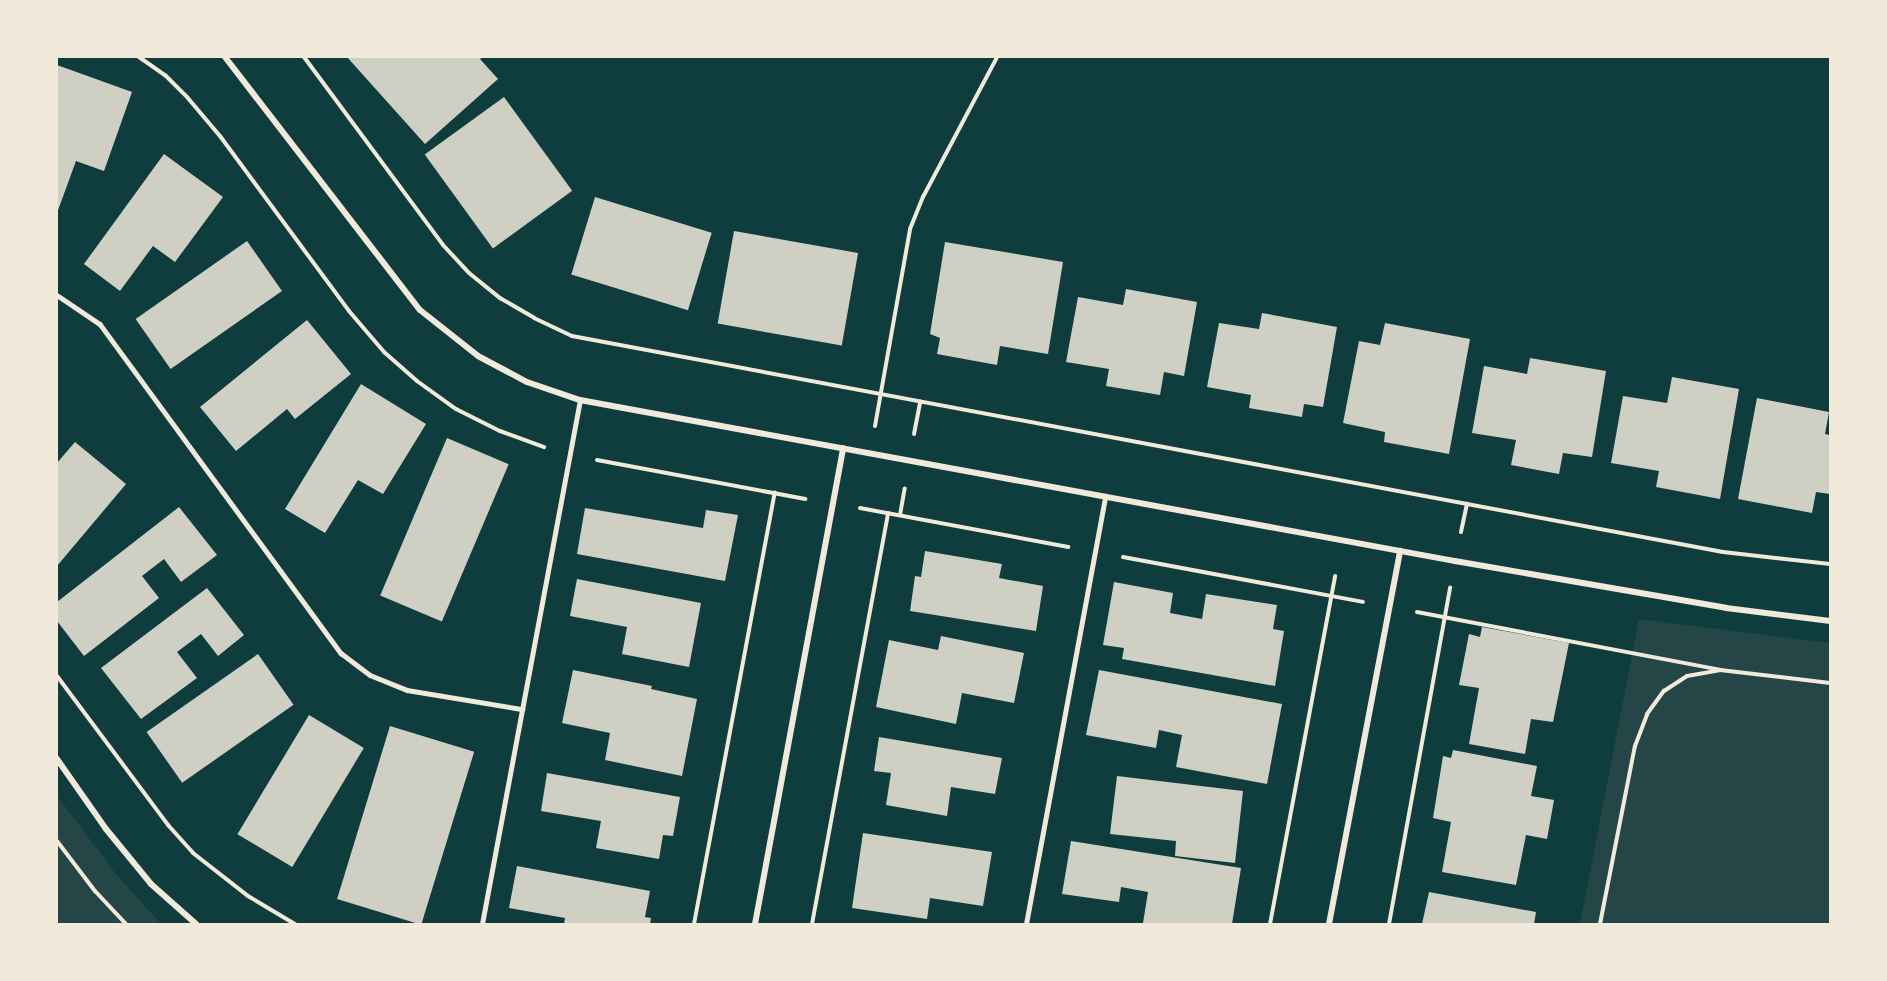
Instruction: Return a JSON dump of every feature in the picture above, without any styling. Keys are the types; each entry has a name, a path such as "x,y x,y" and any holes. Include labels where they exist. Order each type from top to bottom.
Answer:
{"street":[{"path":"225,57 420,310 478,356 527,382 580,400 1400,551 1680,601 1830,621"},
{"path":"755,924 843,448"},
{"path":"1329,924 1400,551"},
{"path":"57,759 106,829 151,884 196,924"}],"lane":[{"path":"57,295 100,324 341,653 370,675 407,690 522,709"},
{"path":"482,924 580,400"},
{"path":"1026,924 1105,496"}],"path":[{"path":"304,57 443,245 469,273 500,298 534,318 572,336 598,343 1723,552 1830,564"},
{"path":"870,453 910,229 923,197 997,57"},
{"path":"694,924 775,493"},
{"path":"1389,924 1467,504"},
{"path":"812,924 888,513"},
{"path":"1270,924 1335,576"},
{"path":"1600,924 1635,746 1647,714 1664,691 1687,676 1720,670 1830,683"},
{"path":"57,676 168,825 193,853 248,896 295,924"},
{"path":"57,841 95,891 126,924"}],"shaded area":[{"path":"1639,619 1830,643 1830,924 1580,924"},
{"path":"57,796 116,874 161,924 57,924"}],"building":[{"path":"347,57 483,57 480,59 498,79 425,144"},
{"path":"57,65 132,92 104,171 76,161 57,213"},
{"path":"504,97 572,191 493,248 425,155"},
{"path":"164,154 223,197 175,262 153,246 120,291 84,264"},
{"path":"595,197 712,233 688,310 571,274"},
{"path":"734,231 858,253 842,345 718,324"},
{"path":"247,241 282,291 171,369 136,319"},
{"path":"945,242 1063,262 1048,354 1000,346 997,365 937,354 940,338 930,334"},
{"path":"1126,289 1197,302 1184,376 1164,372 1160,395 1106,386 1109,369 1066,362 1078,297 1123,305"},
{"path":"1262,313 1337,327 1323,407 1304,404 1302,417 1249,408 1251,395 1207,387 1219,323 1259,329"},
{"path":"307,320 351,374 295,419 287,409 236,451 200,407"},
{"path":"1385,323 1470,339 1449,454 1384,442 1385,432 1343,423 1359,341 1380,345"},
{"path":"1530,358 1606,371 1592,457 1563,453 1559,474 1511,465 1516,440 1472,433 1484,366 1527,374"},
{"path":"1672,377 1739,389 1720,499 1656,487 1659,471 1611,463 1623,396 1667,403"},
{"path":"361,384 426,424 383,494 358,480 325,533 285,509"},
{"path":"1757,398 1829,412 1825,434 1830,435 1830,494 1816,492 1812,513 1738,499"},
{"path":"447,438 509,464 442,622 380,595"},
{"path":"75,442 126,484 57,566 57,463"},
{"path":"179,507 217,555 181,582 164,559 142,576 159,598 84,656 57,621 57,602"},
{"path":"585,508 703,528 706,510 738,515 725,581 577,554"},
{"path":"925,551 1002,564 999,578 1043,586 1036,631 910,611 915,576 921,577"},
{"path":"577,579 701,603 689,667 622,654 627,627 570,616"},
{"path":"1114,582 1173,593 1170,613 1202,619 1206,594 1277,605 1273,629 1284,631 1275,686 1122,659 1124,648 1103,645"},
{"path":"207,588 244,635 218,656 201,634 177,652 197,678 141,719 101,668"},
{"path":"1482,627 1569,643 1553,722 1531,719 1525,754 1469,744 1479,688 1459,685 1469,634 1480,637"},
{"path":"941,636 1024,653 1014,703 962,693 956,724 876,707 889,640 938,650"},
{"path":"258,654 294,705 182,783 147,732"},
{"path":"573,670 652,686 651,689 697,699 682,776 605,760 610,733 562,723"},
{"path":"1099,670 1282,704 1267,784 1176,767 1182,735 1159,730 1156,748 1086,735"},
{"path":"309,715 364,748 292,867 237,834"},
{"path":"390,726 474,752 421,924 337,899"},
{"path":"879,737 1002,758 995,794 951,787 947,816 886,805 891,773 874,771"},
{"path":"1453,750 1537,766 1531,796 1554,800 1547,839 1526,835 1516,885 1442,872 1451,822 1433,818 1443,756 1451,758"},
{"path":"547,773 680,797 673,836 663,835 659,859 596,848 601,821 541,811"},
{"path":"1117,776 1243,791 1235,863 1175,856 1176,841 1110,834"},
{"path":"863,833 992,852 983,906 930,898 927,919 852,908"},
{"path":"1071,841 1241,868 1232,924 1143,923 1148,892 1121,887 1119,902 1062,894"},
{"path":"517,866 650,891 645,917 651,918 650,924 564,924 565,918 509,908"},
{"path":"1429,892 1536,912 1534,924 1422,924"}]}
